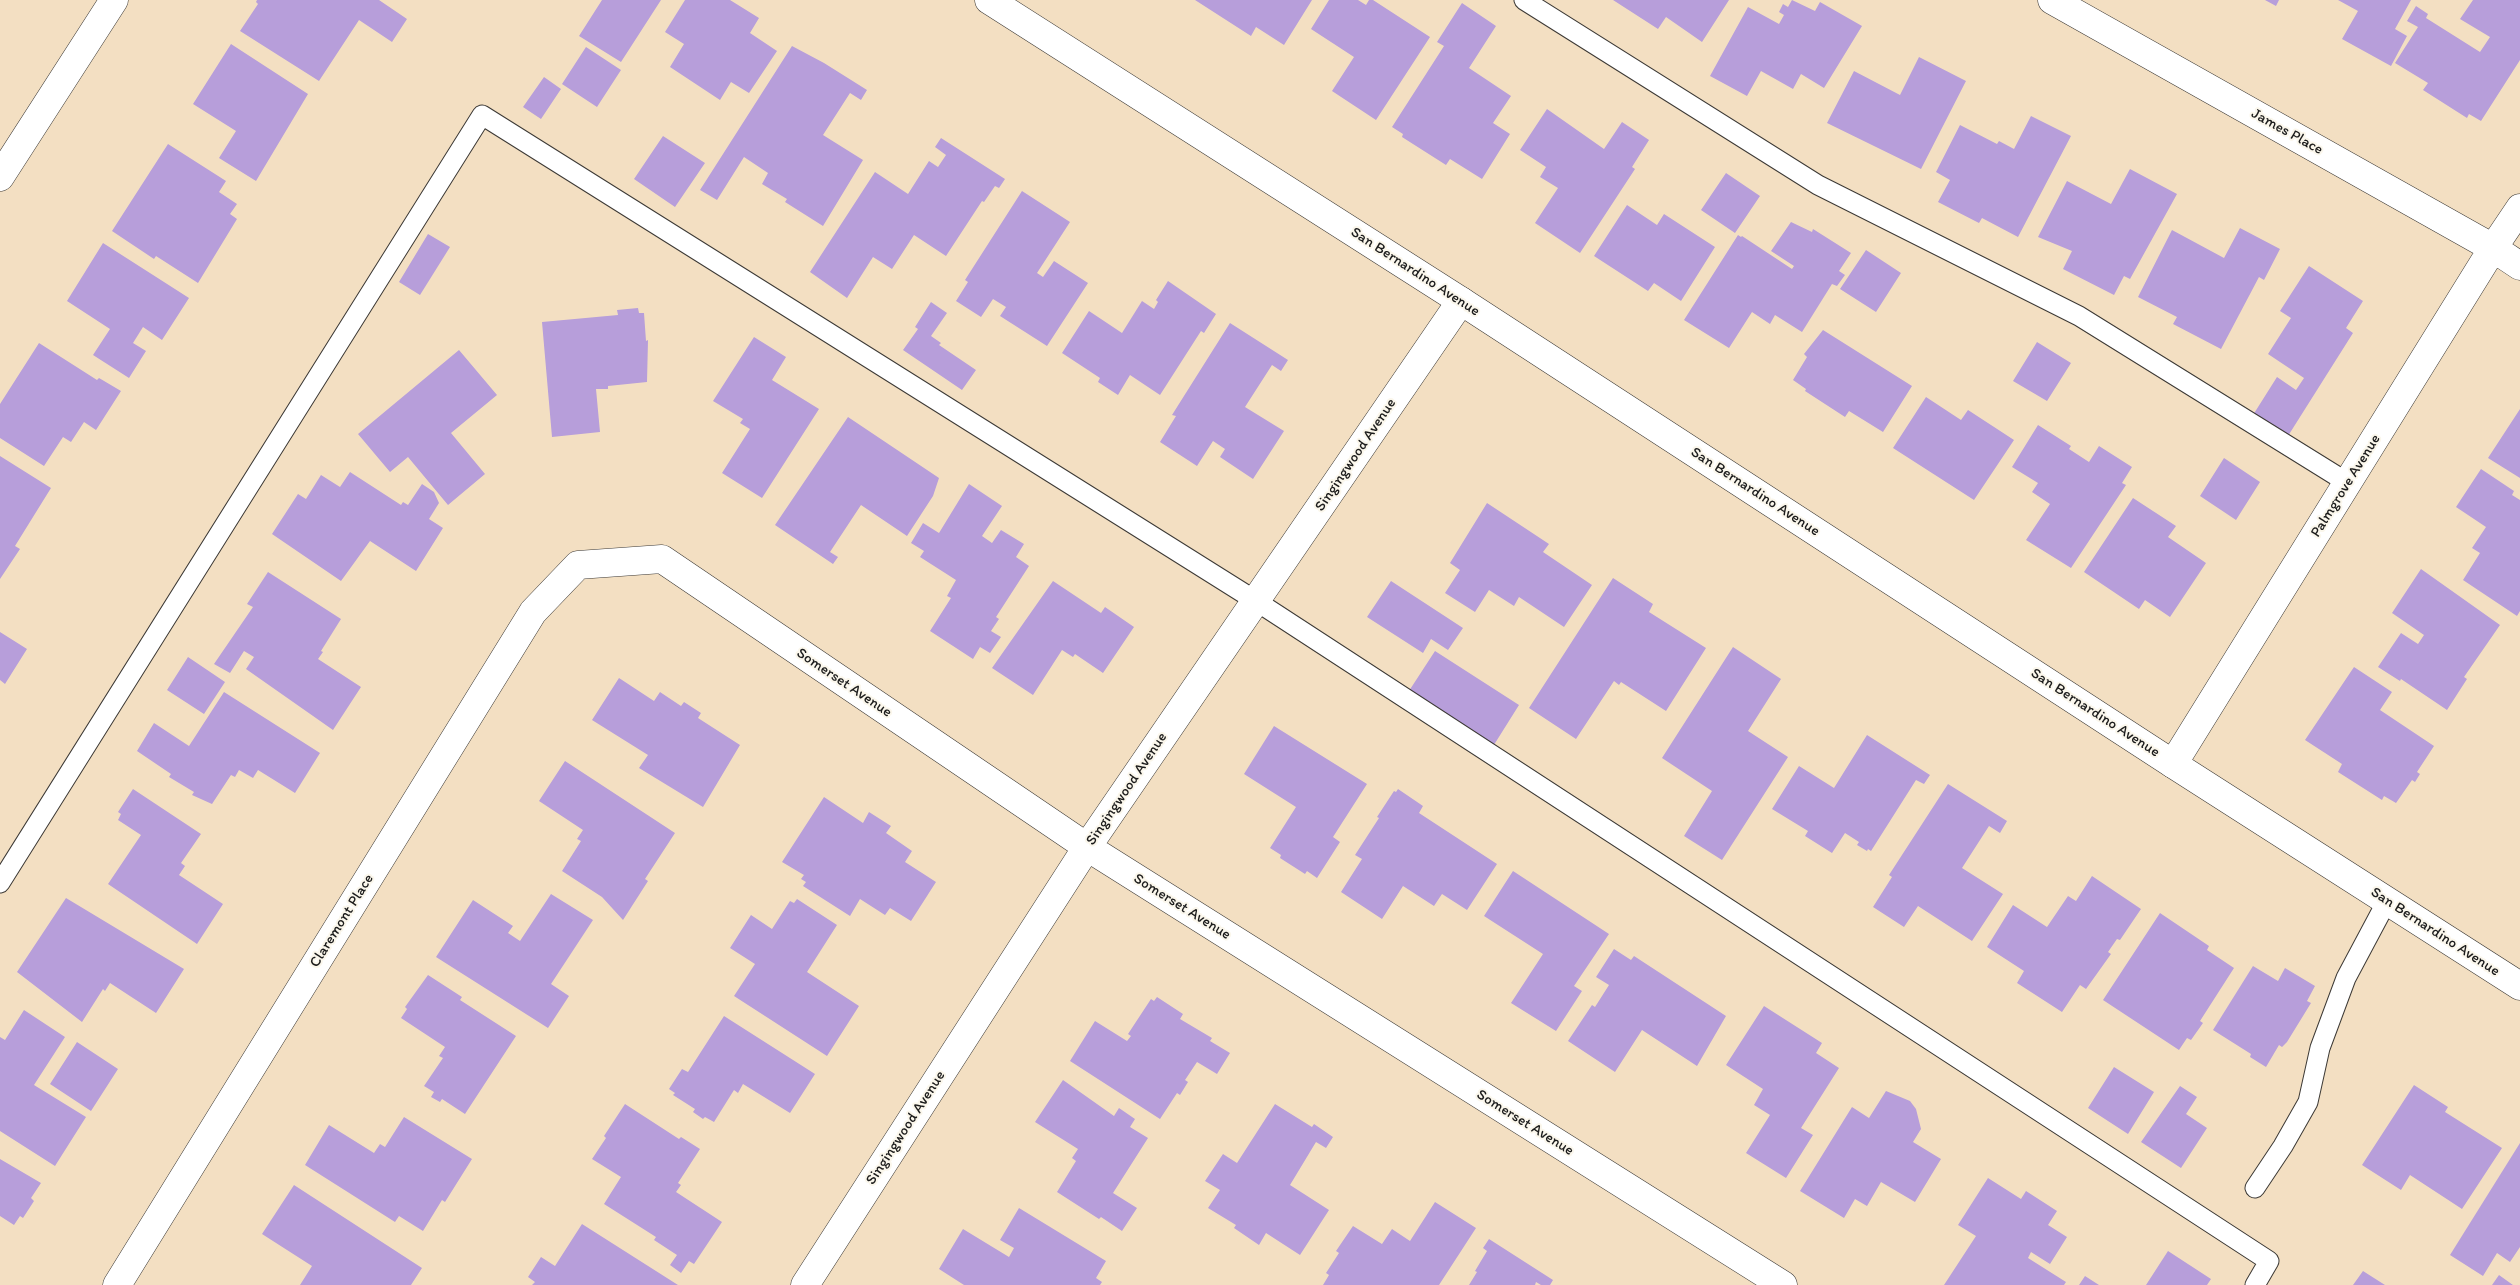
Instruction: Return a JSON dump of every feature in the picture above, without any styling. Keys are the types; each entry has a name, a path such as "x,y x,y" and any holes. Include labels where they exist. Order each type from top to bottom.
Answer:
{"street":[{"path":"0,177 114,0"},
{"name":"San Bernardino Avenue","path":"989,0 1461,301 2173,764 2520,986"},
{"name":"James Place","path":"2052,0 2493,248 2520,266"},
{"name":"Palmgrove Avenue","path":"2173,764 2493,248 2520,208"},
{"name":"Singingwood Avenue","path":"805,1285 1087,847 1461,301"},
{"name":"Somerset Avenue","path":"578,565 662,559 1087,847 1782,1285"},
{"name":"Claremont Place","path":"117,1285 533,612 578,565"}],"lane":[{"path":"1524,0 1818,185 2079,316 2348,483"},
{"path":"0,882 482,115 1256,601 2268,1262 2255,1285"},
{"path":"2255,1188 2283,1146 2308,1102 2320,1048 2346,978 2386,901"}],"building":[{"path":"257,0 379,0 407,19 392,42 359,20 319,81 240,31 258,4"},
{"path":"602,0 661,0 621,62 579,36"},
{"path":"685,0 730,0 759,18 750,33 777,51 749,93 731,82 720,100 670,67 684,44 665,32"},
{"path":"1195,0 1312,0 1284,45 1256,27 1251,36"},
{"path":"1329,0 1358,0 1366,5 1369,0 1373,0 1430,37 1376,120 1332,91 1354,57 1311,29"},
{"path":"1613,0 1729,0 1702,42 1666,17 1658,29"},
{"path":"1792,0 1815,11 1820,2 1862,26 1824,88 1801,74 1793,89 1761,71 1747,96 1710,76 1748,7 1779,24 1784,15 1779,12 1783,4 1788,7"},
{"path":"2265,0 2279,0 2276,6"},
{"path":"2338,0 2411,0 2395,29 2407,36 2391,66 2342,39 2358,11"},
{"path":"2473,0 2520,0 2520,60 2481,121 2469,114 2467,118 2423,90 2428,83 2395,63 2418,27 2407,21 2416,6 2428,14 2426,18 2480,52 2490,37 2460,19"},
{"path":"1462,3 1496,26 1469,68 1511,96 1493,123 1510,134 1482,179 1450,159 1446,165 1402,137 1403,134 1392,127 1444,46 1437,42"},
{"path":"231,44 308,94 256,181 219,158 236,131 193,104"},
{"path":"792,46 824,63 867,90 861,100 850,93 823,135 863,160 823,226 785,202 787,199 762,184 768,173 744,157 717,200 700,190"},
{"path":"586,47 621,70 597,107 562,84"},
{"path":"1919,57 1966,81 1921,169 1827,123 1854,71 1900,95"},
{"path":"544,77 561,89 541,119 523,107"},
{"path":"1547,109 1604,149 1622,122 1649,140 1632,167 1635,169 1580,253 1535,223 1558,188 1540,177 1546,167 1520,150"},
{"path":"2031,116 2071,136 2018,237 1982,218 1979,223 1938,202 1950,180 1936,172 1960,125 1997,144 1999,141 2014,149"},
{"path":"663,136 705,163 675,207 634,179"},
{"path":"941,138 1005,179 999,188 995,186 984,202 982,201 946,256 914,235 892,269 873,257 847,298 810,272 875,172 908,194 929,161 938,167 946,155 935,147"},
{"path":"168,144 226,181 219,192 237,204 230,214 237,219 198,283 156,256 154,259 112,231"},
{"path":"2130,169 2177,194 2130,279 2124,276 2114,295 2063,269 2072,251 2038,237 2067,181 2111,204"},
{"path":"1726,173 1760,196 1735,233 1701,210"},
{"path":"1022,191 1070,222 1037,273 1043,277 1054,261 1088,283 1047,346 1000,316 1006,307 993,299 981,317 956,301 968,282 965,280"},
{"path":"1627,205 1657,225 1664,214 1715,247 1681,301 1654,283 1648,291 1594,256"},
{"path":"1791,222 1812,232 1813,229 1851,253 1839,271 1845,275 1837,286 1832,284 1802,332 1775,315 1770,324 1752,312 1729,348 1684,320 1738,235 1792,269 1794,266 1771,251"},
{"path":"2240,228 2280,249 2264,280 2259,277 2221,349 2173,324 2177,317 2138,297 2172,230 2224,258"},
{"path":"428,234 450,247 420,295 399,282"},
{"path":"103,243 189,298 162,340 143,327 133,343 146,351 129,378 93,355 110,329 67,301"},
{"path":"1866,250 1901,273 1876,312 1840,289"},
{"path":"2309,266 2363,301 2346,328 2353,333 2288,436 2253,415 2277,377 2296,390 2304,378 2268,354 2291,318 2280,311"},
{"path":"1168,281 1216,314 1204,333 1201,331 1160,395 1130,375 1118,395 1098,382 1100,378 1062,353 1089,311 1122,333 1142,301 1154,309 1158,302 1156,300"},
{"path":"931,302 947,313 931,336 941,343 939,345 976,370 962,390 903,350 918,329 915,327"},
{"path":"638,308 639,313 644,313 646,341 648,340 647,382 608,386 608,389 596,389 600,432 552,437 542,322 618,315 617,310"},
{"path":"1230,323 1288,360 1281,371 1272,365 1245,407 1284,431 1253,479 1220,457 1225,449 1213,441 1197,466 1160,442 1176,416 1172,415"},
{"path":"1823,330 1912,386 1883,432 1849,411 1845,417 1805,391 1806,389 1793,380 1807,357 1804,354"},
{"path":"754,337 786,357 772,380 819,409 762,498 722,473 750,429 740,423 743,419 713,401"},
{"path":"2037,342 2071,363 2047,401 2013,381"},
{"path":"39,343 97,380 99,378 121,391 96,430 84,422 71,442 63,437 44,466 0,438 0,404"},
{"path":"459,350 497,395 451,433 485,474 448,505 408,457 390,472 358,434"},
{"path":"1926,397 1961,420 1968,410 2014,440 1974,500 1893,448"},
{"path":"2520,409 2520,478 2488,458"},
{"path":"848,417 939,478 933,496 907,536 861,505 830,552 838,557 833,564 775,525"},
{"path":"2038,425 2071,446 2069,449 2089,462 2099,446 2132,467 2122,483 2126,485 2071,568 2026,540 2050,504 2032,492 2038,483 2012,467"},
{"path":"0,456 51,488 15,546 20,549 0,579"},
{"path":"2224,458 2260,482 2236,520 2200,496"},
{"path":"2481,469 2514,491 2512,495 2520,500 2520,611 2517,616 2463,580 2480,553 2472,548 2486,527 2456,507"},
{"path":"350,472 401,505 403,502 408,505 422,484 434,492 439,503 429,519 443,528 416,571 370,541 341,581 272,534 298,494 306,499 321,475 340,487"},
{"path":"969,484 1002,506 982,536 992,543 1001,530 1024,544 1016,557 1029,566 996,617 999,619 991,631 1001,637 990,653 980,647 973,659 930,631 951,598 947,596 956,580 920,557 924,551 911,543 923,523 939,533"},
{"path":"2133,498 2176,526 2168,537 2206,563 2170,617 2145,600 2139,609 2084,572"},
{"path":"1487,503 1549,544 1543,552 1592,585 1564,627 1519,597 1514,606 1489,590 1475,612 1445,593 1460,570 1450,563"},
{"path":"2421,569 2500,625 2464,677 2467,679 2447,710 2401,679 2400,681 2378,667 2401,633 2418,644 2424,635 2392,613"},
{"path":"268,572 341,619 318,659 361,687 333,730 246,669 254,657 244,651 230,673 214,664 253,607 247,604"},
{"path":"1613,578 1653,604 1649,612 1706,648 1666,711 1621,682 1619,685 1614,681 1576,739 1529,708"},
{"path":"1053,581 1101,613 1105,607 1134,627 1103,673 1075,654 1073,657 1062,650 1033,695 992,668"},
{"path":"1391,581 1463,628 1448,650 1431,639 1423,653 1367,617"},
{"path":"0,632 27,649 5,684 0,680"},
{"path":"1733,647 1781,679 1748,731 1788,757 1722,860 1684,836 1712,791 1662,758"},
{"path":"1435,651 1519,705 1492,748 1407,694"},
{"path":"188,657 225,682 204,714 167,690"},
{"path":"2354,667 2392,692 2380,710 2434,746 2417,772 2420,774 2415,782 2412,780 2396,803 2384,796 2382,800 2338,772 2342,764 2305,740"},
{"path":"619,678 654,701 660,692 681,706 684,702 701,713 698,718 740,745 703,807 639,768 648,755 592,720"},
{"path":"224,692 320,753 295,793 258,770 253,778 239,770 235,777 231,775 212,804 192,795 194,792 169,777 171,774 137,751 154,723 189,746"},
{"path":"1274,726 1367,784 1333,837 1340,842 1317,878 1307,871 1305,874 1280,858 1281,855 1270,848 1296,807 1244,774"},
{"path":"1867,735 1930,775 1924,784 1916,780 1871,851 1868,849 1867,851 1857,845 1859,842 1845,833 1832,853 1805,836 1808,831 1772,809 1799,766 1834,788"},
{"path":"565,761 675,833 645,879 648,881 623,920 602,897 562,871 581,841 577,839 583,830 539,801"},
{"path":"1948,784 2007,821 2000,833 1989,826 1962,868 2003,894 1972,941 1918,906 1904,927 1873,907 1892,877 1889,875"},
{"path":"133,789 201,834 181,863 185,866 179,875 223,904 197,944 108,884 141,835 118,820 121,814 118,812"},
{"path":"1398,789 1423,806 1419,813 1497,864 1467,910 1442,894 1434,906 1403,886 1382,919 1341,892 1362,859 1355,855 1379,818 1377,817 1394,791 1396,792"},
{"path":"824,797 863,823 869,812 891,826 886,833 912,851 905,862 936,882 911,921 890,908 885,915 860,899 850,916 803,886 806,882 801,879 804,875 782,862"},
{"path":"1513,871 1609,934 1574,986 1582,991 1556,1031 1511,1003 1543,954 1484,916"},
{"path":"2092,876 2141,909 2120,940 2117,939 2108,952 2111,954 2086,989 2080,985 2062,1012 2017,983 2024,971 1987,947 2013,905 2047,927 2068,896 2076,901"},
{"path":"551,894 593,920 551,984 569,996 548,1028 436,957 473,900 513,926 508,933 520,941"},
{"path":"66,898 184,969 156,1013 110,983 105,991 103,989 82,1022 17,972"},
{"path":"797,899 837,925 807,972 859,1006 827,1056 734,996 755,964 730,948 751,915 772,929 790,901 794,903"},
{"path":"2160,913 2209,946 2207,950 2234,968 2200,1021 2203,1023 2191,1040 2187,1038 2179,1050 2103,1000"},
{"path":"1614,949 1631,960 1634,956 1726,1016 1697,1066 1642,1030 1615,1072 1568,1041 1592,1005 1595,1007 1609,985 1596,977"},
{"path":"2253,966 2278,981 2285,968 2315,986 2307,1001 2311,1003 2287,1042 2282,1047 2279,1045 2266,1067 2250,1057 2251,1054 2213,1030"},
{"path":"428,975 462,997 460,1000 516,1036 465,1114 442,1099 440,1102 431,1097 434,1092 424,1086 443,1058 439,1056 445,1047 401,1018 407,1009 405,1007"},
{"path":"1157,997 1183,1014 1180,1019 1212,1038 1210,1041 1230,1053 1217,1074 1197,1062 1185,1080 1188,1082 1180,1095 1177,1093 1160,1119 1070,1061 1095,1021 1127,1041 1131,1036 1128,1034 1151,999 1154,1001"},
{"path":"1764,1006 1822,1043 1816,1053 1839,1068 1801,1128 1813,1135 1786,1178 1746,1153 1770,1115 1754,1105 1763,1089 1726,1065"},
{"path":"24,1010 65,1037 34,1085 86,1117 55,1166 0,1131 0,1037 5,1040"},
{"path":"724,1016 815,1074 790,1113 743,1084 738,1093 734,1090 714,1122 705,1117 703,1119 693,1112 695,1109 673,1095 675,1093 669,1089 682,1069 688,1072"},
{"path":"77,1042 118,1069 91,1111 50,1084"},
{"path":"2114,1067 2154,1092 2128,1134 2088,1108"},
{"path":"1063,1080 1114,1116 1119,1108 1135,1119 1130,1127 1148,1138 1113,1193 1137,1208 1122,1231 1101,1217 1099,1219 1057,1192 1076,1161 1072,1158 1078,1149 1035,1122"},
{"path":"2414,1085 2448,1107 2445,1112 2502,1148 2462,1209 2410,1175 2401,1190 2362,1165"},
{"path":"2180,1086 2197,1097 2186,1114 2207,1128 2181,1168 2141,1142"},
{"path":"1886,1091 1910,1101 1916,1109 1921,1129 1913,1142 1941,1159 1915,1202 1881,1182 1867,1206 1855,1199 1844,1218 1800,1191 1852,1107 1869,1118"},
{"path":"625,1104 679,1139 681,1137 700,1149 678,1183 681,1185 676,1192 722,1222 694,1264 689,1261 681,1273 670,1265 677,1255 654,1240 656,1237 604,1204 621,1177 592,1159 606,1138 604,1136"},
{"path":"1275,1104 1312,1127 1314,1124 1333,1137 1326,1148 1316,1142 1290,1185 1329,1210 1300,1255 1266,1233 1259,1245 1234,1228 1236,1225 1208,1208 1220,1190 1205,1181 1223,1154 1237,1163"},
{"path":"404,1117 472,1159 445,1202 442,1200 423,1231 399,1216 395,1222 305,1165 329,1125 374,1153 380,1144 385,1147"},
{"path":"2520,1143 2520,1247 2510,1262 2497,1253 2483,1276 2450,1255"},
{"path":"0,1159 41,1183 31,1198 34,1201 23,1218 20,1216 14,1225 0,1216"},
{"path":"1988,1178 2021,1199 2026,1191 2057,1211 2048,1225 2067,1237 2050,1264 2031,1252 2028,1258 2066,1282 2064,1285 1944,1285 1976,1236 1958,1225"},
{"path":"294,1185 422,1268 411,1285 300,1285 312,1266 262,1234"},
{"path":"1435,1202 1476,1228 1439,1285 1323,1285 1329,1275 1326,1273 1339,1253 1336,1251 1353,1226 1382,1244 1392,1229 1410,1241"},
{"path":"1019,1208 1106,1261 1096,1278 1102,1282 1100,1285 964,1285 939,1269 963,1229 1009,1257 1014,1248 1000,1240"},
{"path":"582,1224 678,1285 532,1285 535,1282 528,1277 541,1257 555,1266"},
{"path":"1489,1239 1553,1280 1550,1285 1541,1285 1536,1282 1535,1285 1469,1285 1487,1251 1483,1248"},
{"path":"2168,1251 2211,1279 2207,1285 2146,1285"},
{"path":"2363,1271 2385,1285 2353,1285"},
{"path":"2499,1275 2513,1285 2492,1285"},
{"path":"2085,1276 2099,1285 2079,1285"}]}
